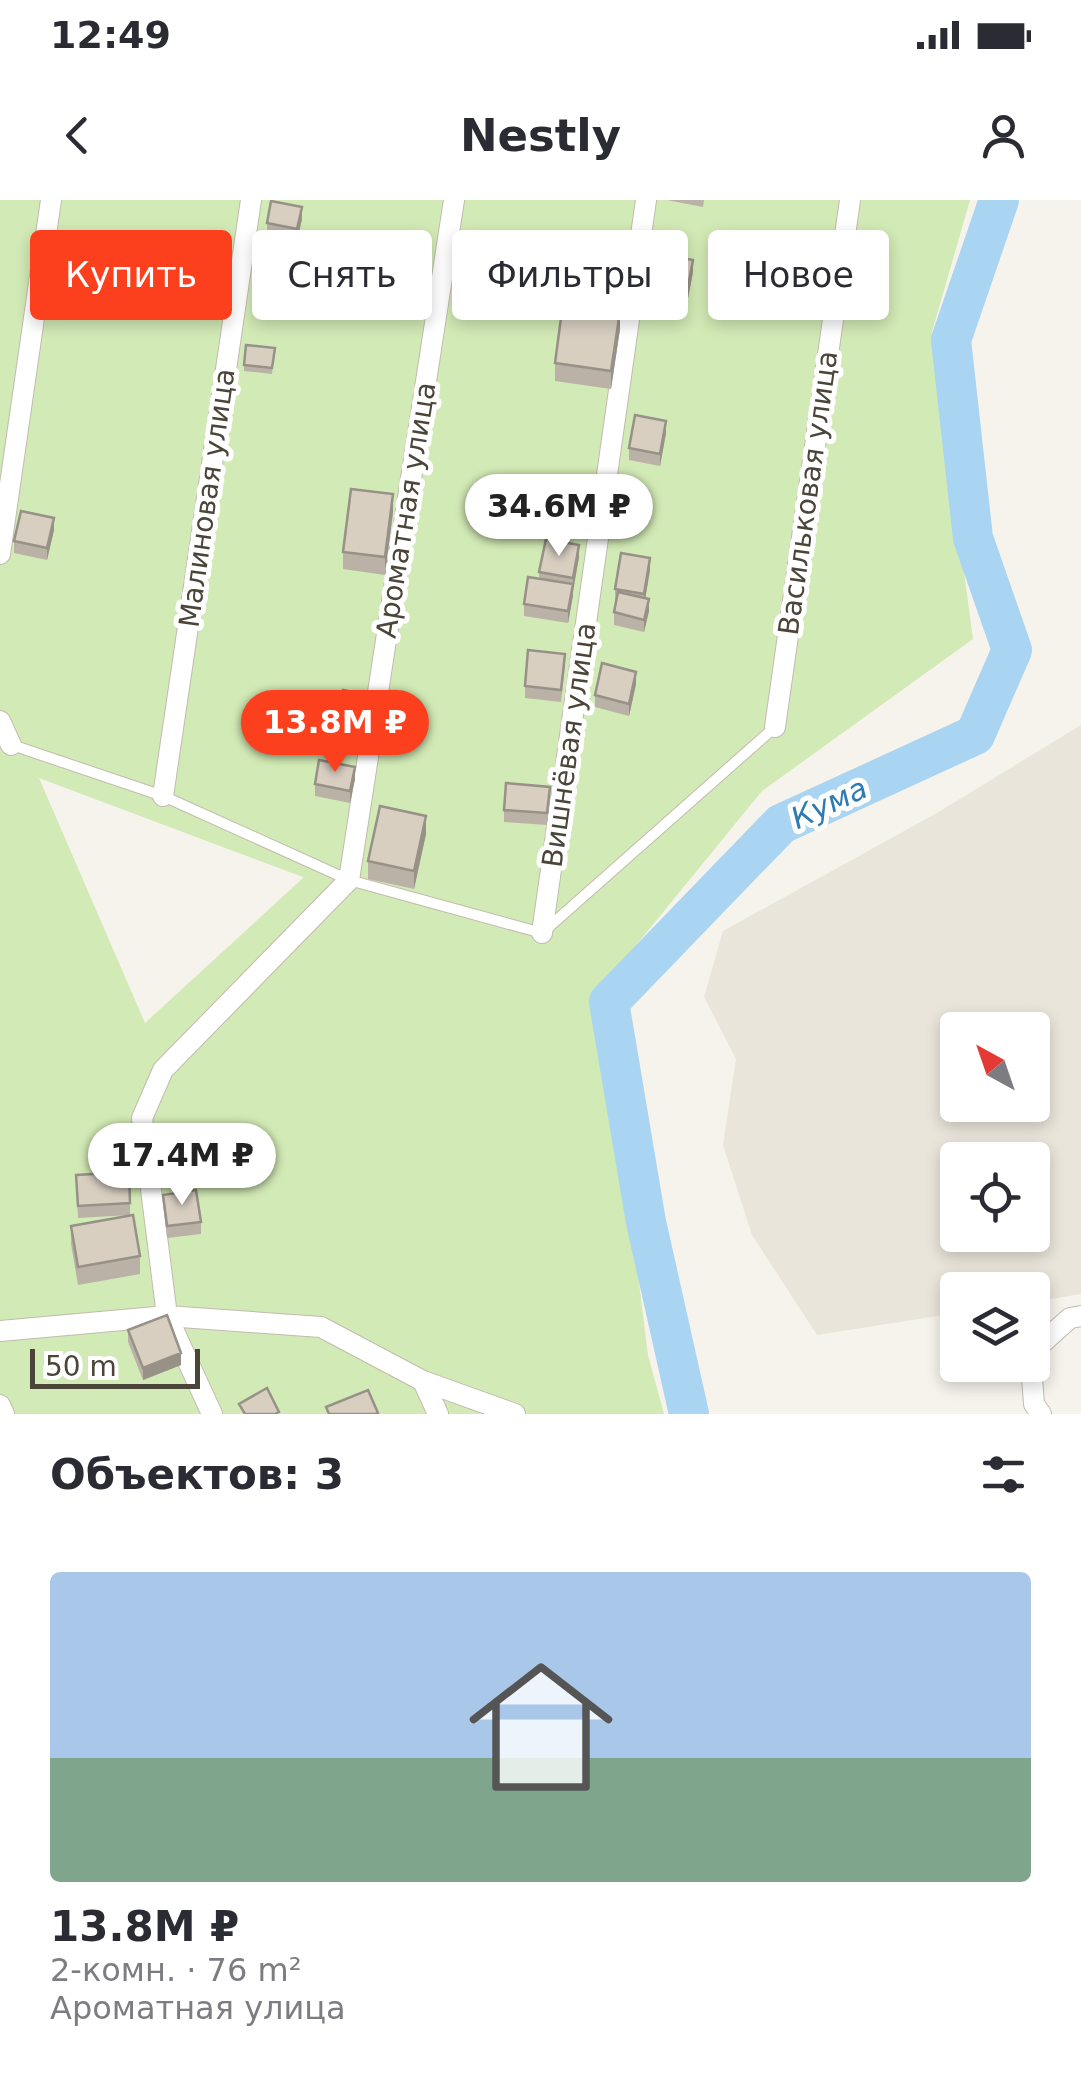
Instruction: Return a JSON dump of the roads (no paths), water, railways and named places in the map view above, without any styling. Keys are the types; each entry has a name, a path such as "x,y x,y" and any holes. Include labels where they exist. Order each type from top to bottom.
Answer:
{"street":[{"path":"0,554 51,200"},
{"name":"Малиновая улица","path":"163,796 251,200"},
{"name":"Ароматная улица","path":"350,880 454,200"},
{"name":"Вишнёвая улица","path":"542,933 646,200"},
{"name":"Васильковая улица","path":"775,728 850,200"},
{"path":"0,721 10,745"},
{"path":"212,1414 167,1316 142,1118 164,1070 350,880"},
{"path":"0,1332 167,1316 320,1327 423,1380 515,1414"},
{"path":"1050,1336 1070,1318 1081,1316"},
{"path":"423,1380 438,1414"},
{"path":"1032,1382 1034,1404 1041,1414"},
{"path":"0,1405 4,1414"}],"lane":[{"path":"10,745 163,796 350,880 542,933 775,728"}],"waterway":[{"name":"Кума","path":"689,1414 646,1222 609,1002 781,824 975,735 1012,650 973,538 951,340 999,200"}]}
